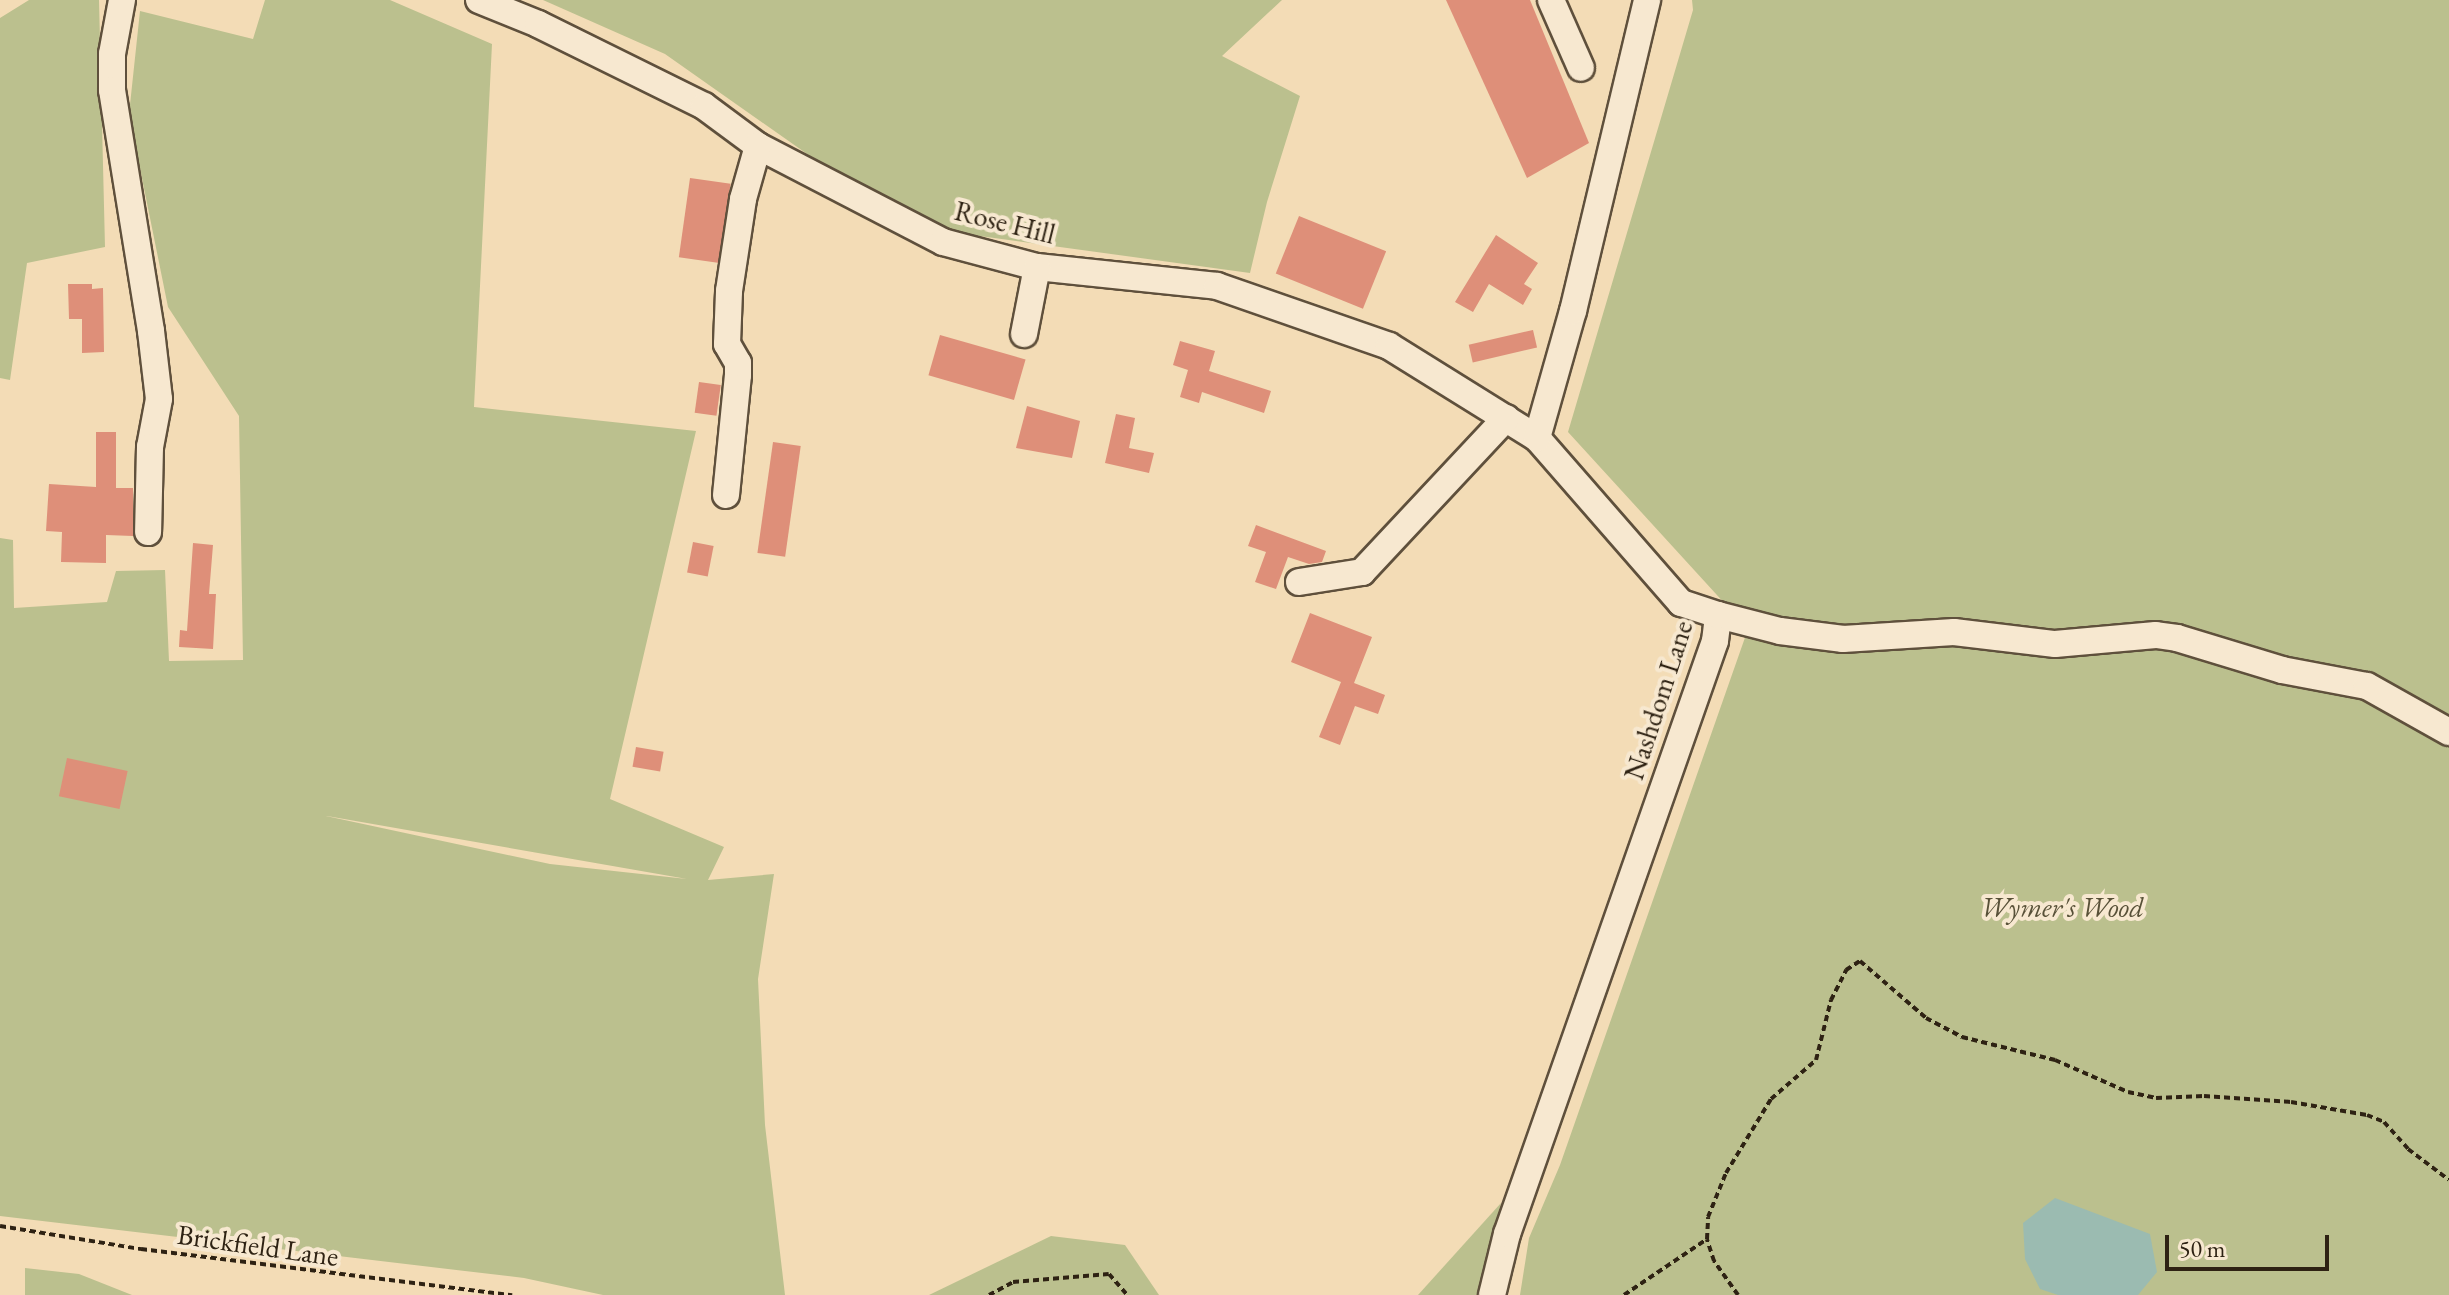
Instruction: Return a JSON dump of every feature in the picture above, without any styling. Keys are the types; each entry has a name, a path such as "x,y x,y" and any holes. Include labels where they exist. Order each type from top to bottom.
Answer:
{"street":[{"path":"122,0 112,54 112,90 159,399 150,447 148,532"},
{"name":"Rose Hill","path":"479,0 538,24 704,106 758,146 943,242 1037,267 1217,286 1389,346 1537,438"},
{"path":"1551,0 1581,68"},
{"path":"1537,438 1573,311 1647,0"},
{"path":"726,495 738,375 738,363 727,344 728,305 743,199 758,146"},
{"path":"1024,334 1037,267"},
{"path":"1299,582 1362,572 1506,418"},
{"name":"Nashdom Lane","path":"1492,1295 1507,1234 1715,641 1718,615 1681,603 1537,438"},
{"path":"1718,615 1780,631 1843,639 1954,632 2055,644 2143,636 2177,638 2282,670 2367,686 2445,728"}],"path":[{"path":"1738,1295 1714,1261 1707,1239 1708,1217 1726,1173 1771,1099 1816,1060 1831,1000 1846,970 1860,961 1926,1018 1962,1037 2055,1060 2128,1092 2156,1098 2204,1096 2291,1102 2367,1115 2384,1122 2408,1149 2449,1180"},
{"name":"Brickfield Lane","path":"0,1226 171,1253 512,1295"},
{"path":"1624,1295 1707,1239"},
{"path":"989,1295 1013,1282 1109,1274 1127,1295"}],"green space":[{"path":"29,0 99,0 105,247 27,263 10,380 0,378 0,18"},
{"path":"265,0 390,0 492,44 474,407 696,431 610,799 724,847 708,880 774,874 758,979 765,1125 785,1295 603,1295 524,1278 0,1216 0,538 13,540 14,608 107,602 116,571 165,570 169,661 243,660 239,416 168,307 129,114 140,11 253,39","holes":["326,816 687,879 550,864"]},
{"path":"543,0 1282,0 1222,56 1300,96 1267,202 1250,273 943,231 810,156 665,54"},
{"name":"Wymer's Wood","path":"1692,0 2449,0 2449,1295 1520,1295 1529,1238 1560,1165 1748,629 1568,432 1693,10"},
{"path":"1501,1203 1480,1295 1418,1295"},
{"path":"1051,1236 1125,1245 1159,1295 929,1295"},
{"path":"25,1268 79,1274 132,1295 25,1295"}],"water":[{"path":"2055,1198 2150,1234 2157,1272 2138,1295 2058,1295 2040,1289 2025,1259 2023,1223"}],"building":[{"path":"1446,0 1530,0 1589,143 1527,178"},
{"path":"690,178 731,184 719,263 679,257"},
{"path":"1299,216 1386,251 1363,309 1276,273"},
{"path":"1496,235 1538,263 1524,284 1532,289 1523,305 1489,284 1473,312 1455,302"},
{"path":"68,284 92,284 92,289 103,288 104,352 82,353 82,319 69,319"},
{"path":"1533,330 1537,348 1473,362 1469,345"},
{"path":"940,335 1026,360 1014,400 928,375"},
{"path":"1180,341 1215,351 1209,371 1271,391 1264,413 1202,392 1199,403 1180,397 1188,370 1173,365"},
{"path":"699,382 721,385 716,416 695,413"},
{"path":"1027,406 1080,421 1072,458 1016,448"},
{"path":"1116,414 1135,418 1129,448 1154,453 1149,473 1105,463"},
{"path":"96,432 116,432 116,488 133,488 133,536 106,535 106,563 61,562 62,532 46,531 49,484 96,487"},
{"path":"773,442 801,446 785,557 757,553"},
{"path":"1256,525 1326,551 1322,562 1309,564 1288,557 1276,589 1255,582 1266,552 1248,546"},
{"path":"693,542 714,546 708,576 687,572"},
{"path":"193,543 213,545 209,594 216,594 213,649 179,647 180,630 187,631"},
{"path":"1310,613 1372,637 1354,683 1385,695 1378,714 1355,706 1340,745 1319,737 1341,682 1291,662"},
{"path":"636,747 664,752 660,772 633,767"},
{"path":"67,758 128,771 120,809 59,796"}]}
